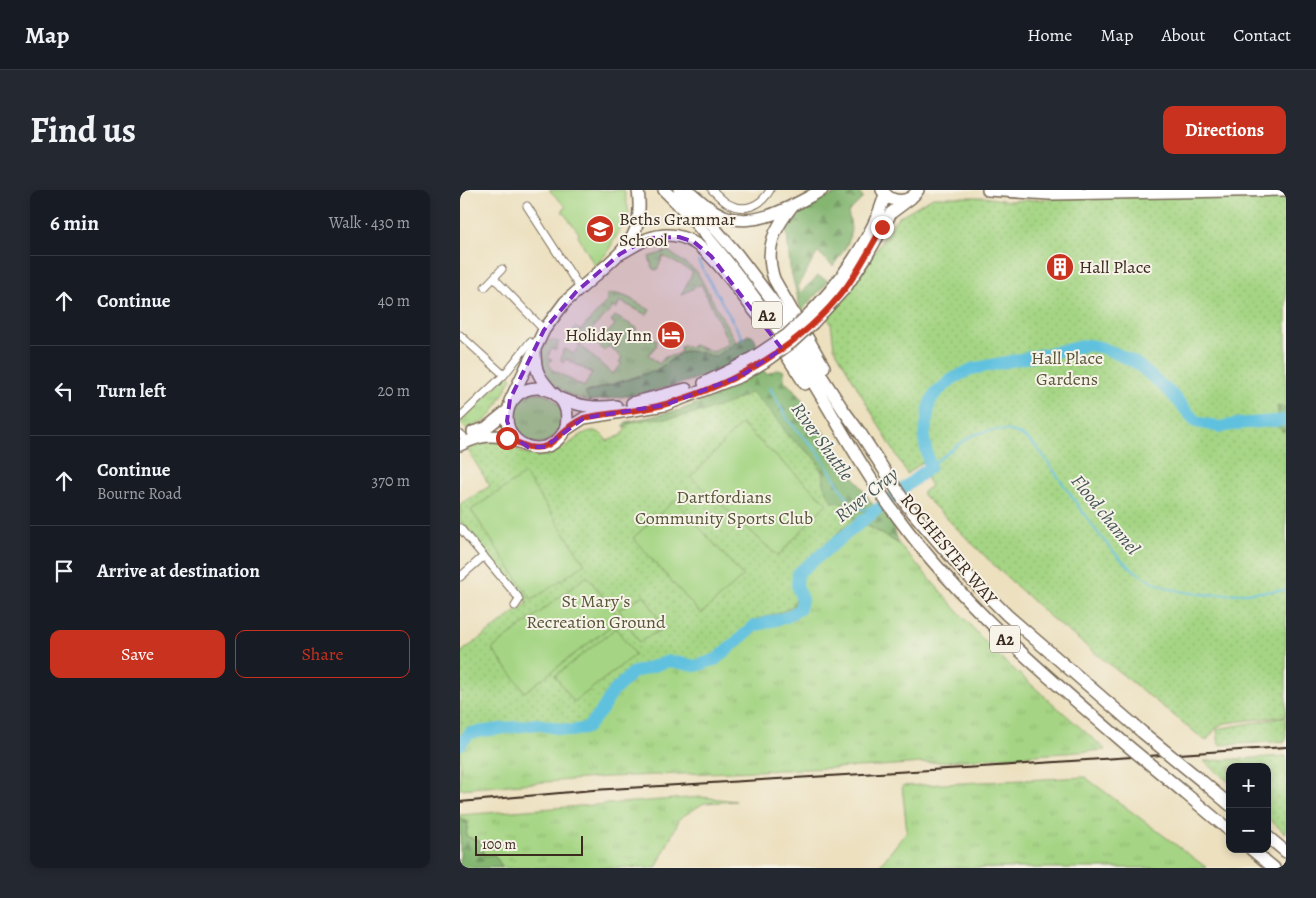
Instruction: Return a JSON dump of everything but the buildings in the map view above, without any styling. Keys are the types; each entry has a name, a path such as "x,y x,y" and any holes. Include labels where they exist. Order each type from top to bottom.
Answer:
{"main road":[{"path":"519,443 509,430 507,421 508,410 510,399 532,346 565,302 630,243 636,231 640,205 638,190"},
{"name":"ROCHESTER WAY","path":"664,190 700,228 735,270 796,356 879,491 945,576 980,614 1018,650 1128,746 1226,828"},
{"name":"ROCHESTER WAY","path":"679,190 737,254 775,304 908,507 964,572 1007,615 1142,732 1226,802"},
{"path":"687,190 713,210 725,216 742,220 762,218 822,190"},
{"path":"988,190 1048,194 1286,190"},
{"path":"461,438 486,428 508,410 513,401 526,391 543,390 589,408 609,407 675,393 704,383 792,342 842,276 856,254 880,211 883,192 894,200 900,201 917,193"},
{"path":"809,320 846,287 866,257 891,213 917,193"},
{"path":"793,204 781,220 773,236 770,250 770,268 784,298 847,405 861,434"},
{"path":"620,254 649,238 664,236 679,237 704,248 766,325 840,437 854,453"},
{"path":"461,438 498,436 537,448 559,438 567,422 567,414 564,405 538,375 532,346"},
{"path":"564,431 584,418 665,405 741,376 761,358"},
{"path":"1271,839 1286,852"},
{"path":"1257,853 1274,868"}],"street":[{"path":"712,190 727,203 740,208 756,206 765,200 770,191"},
{"path":"527,206 580,288"},
{"path":"485,287 502,269"},
{"path":"494,278 544,330"},
{"path":"460,335 504,375"},
{"path":"460,417 532,346"},
{"path":"460,528 518,598 519,600 515,606"},
{"path":"460,578 484,556"}],"highlighted area":[{"path":"679,237 694,242 711,256 782,349 741,376 665,405 584,418 545,447 528,447 513,437 507,421 510,399 544,330 576,292 620,254 649,238"}],"green space":[{"name":"Beths Grammar School","path":"549,190 624,190 629,213 607,253 595,266 578,236 579,233 562,211 566,207"},
{"path":"849,190 857,190 863,198 848,213 851,229 848,242 833,266 818,252 798,285 800,293 818,276 829,281 801,311 790,267 786,222 816,203 832,195"},
{"name":"Hall Place Gardens","path":"1109,196 1286,196 1286,407 1277,406 1279,428 1282,431 1286,431 1286,716 1225,723 1217,727 1206,741 1050,617 923,495 923,492 931,486 927,479 924,461 907,474 834,347 831,323 827,318 855,283 897,218 933,197 984,197 1008,201"},
{"path":"668,251 697,272 736,343 714,357 700,352 684,351 655,371 586,392 590,401 569,394 552,382 541,371 541,359 544,348 547,341 551,340 559,342 556,350 551,349 548,358 552,360 548,363 553,370 584,387 592,373 566,359 563,363 561,360 563,350 566,349 573,354 580,346 577,343 573,329 575,327 580,331 609,299 606,296 611,294 622,295 650,310 647,315 620,301 616,309 612,306 612,309 578,343 612,374 622,364 619,362 622,358 609,346 604,351 597,344 615,325 611,321 615,316 637,328 635,331 641,335 641,338 646,339 648,336 657,340 656,346 648,355 659,364 665,357 676,355 681,351 680,347 691,348 693,345 713,352 729,343 701,284 681,295 693,272 663,256 657,270 653,269 649,257"},
{"path":"748,335 754,337 757,347 741,359 700,377 654,390 610,399 590,401 585,393 655,371 684,351 700,352 714,357"},
{"path":"778,369 784,371 785,381 798,394 811,419 823,431 877,511 887,515 898,543 854,518 843,504 832,501 825,488 823,475 815,458 787,435 780,423 752,392 733,403 705,411 624,428 623,426 626,422 680,410 733,388 762,370 767,374"},
{"path":"508,375 512,378 492,414 485,421 467,429 460,423 461,421"},
{"path":"752,392 780,423 787,435 815,458 823,475 825,488 832,501 843,504 854,518 798,569 794,581 796,598 793,606 779,613 751,621 716,655 706,660 693,661 676,657 661,659 632,668 606,692 589,725 579,727 537,721 460,735 460,653 528,603 460,522 460,504 490,486 467,449 494,442 508,445 533,456 549,455 557,452 587,432 594,431 601,434 607,441 622,435 627,425 633,422 697,413 716,408"},
{"path":"537,393 551,397 558,404 562,418 558,432 551,439 537,443 523,439 516,432 512,418 516,404 523,397"},
{"path":"1277,405 1286,407 1286,431 1282,431 1279,428"},
{"path":"741,424 827,503 778,556 691,477"},
{"path":"525,474 585,564 532,600 471,510"},
{"path":"675,500 743,576 701,614 633,538"},
{"path":"854,518 899,544 993,651 1106,750 880,766 607,777 460,789 460,735 537,721 589,725 606,692 632,668 661,659 676,657 693,661 716,655 751,621 762,618 796,598 794,581 798,569"},
{"name":"St Mary's Recreation Ground","path":"587,576 620,619 525,692 492,649"},
{"path":"644,595 664,628 639,642 619,609"},
{"path":"616,628 635,655 574,702 555,676"},
{"path":"1286,717 1286,741 1219,745 1217,729"},
{"path":"1286,756 1286,834 1271,821 1271,763 1226,763 1226,780 1204,761"},
{"path":"1085,777 1207,868 878,868 907,831 902,786"},
{"path":"701,797 736,801 704,803 680,818 656,868 503,868 494,855 483,857 466,836 468,822 460,819 460,815"},
{"path":"460,819 468,822 466,836 481,842 484,856 494,854 503,868 460,868"}],"waterway":[{"name":"River Shuttle","path":"698,261 743,339"},
{"name":"River Shuttle","path":"460,745 470,733 537,724 571,731 587,728 602,710 612,693 632,673 669,661 696,666 717,659 754,626 787,617 800,609 802,600 797,585 798,573 930,467 924,439 930,402 936,393 952,379 972,369 1088,345 1100,347 1136,363 1171,393 1196,422 1220,427 1286,420"},
{"name":"River Shuttle","path":"770,388 788,420 819,453 853,508 864,509 883,504"},
{"name":"Flood channel","path":"930,467 959,444 976,434 997,430 1017,433 1030,441 1041,452 1106,543 1128,566 1141,575 1175,590 1193,593 1230,594 1286,590"}],"railway":[{"path":"460,802 593,790 1286,747"}],"place":[{"name":"Beths Grammar School","path":"600,229"},
{"name":"Hall Place","path":"1060,267"},
{"name":"Holiday Inn","path":"671,335"}],"route":[{"path":"507,438 537,448 545,446 559,438 564,431 584,418 665,405 741,376 792,342 821,315 846,287 866,257 882,227"}],"water label":[{"name":"River Cray","path":"866,494"}],"park label":[{"name":"Dartfordians Community Sports Club","path":"724,507"}]}
